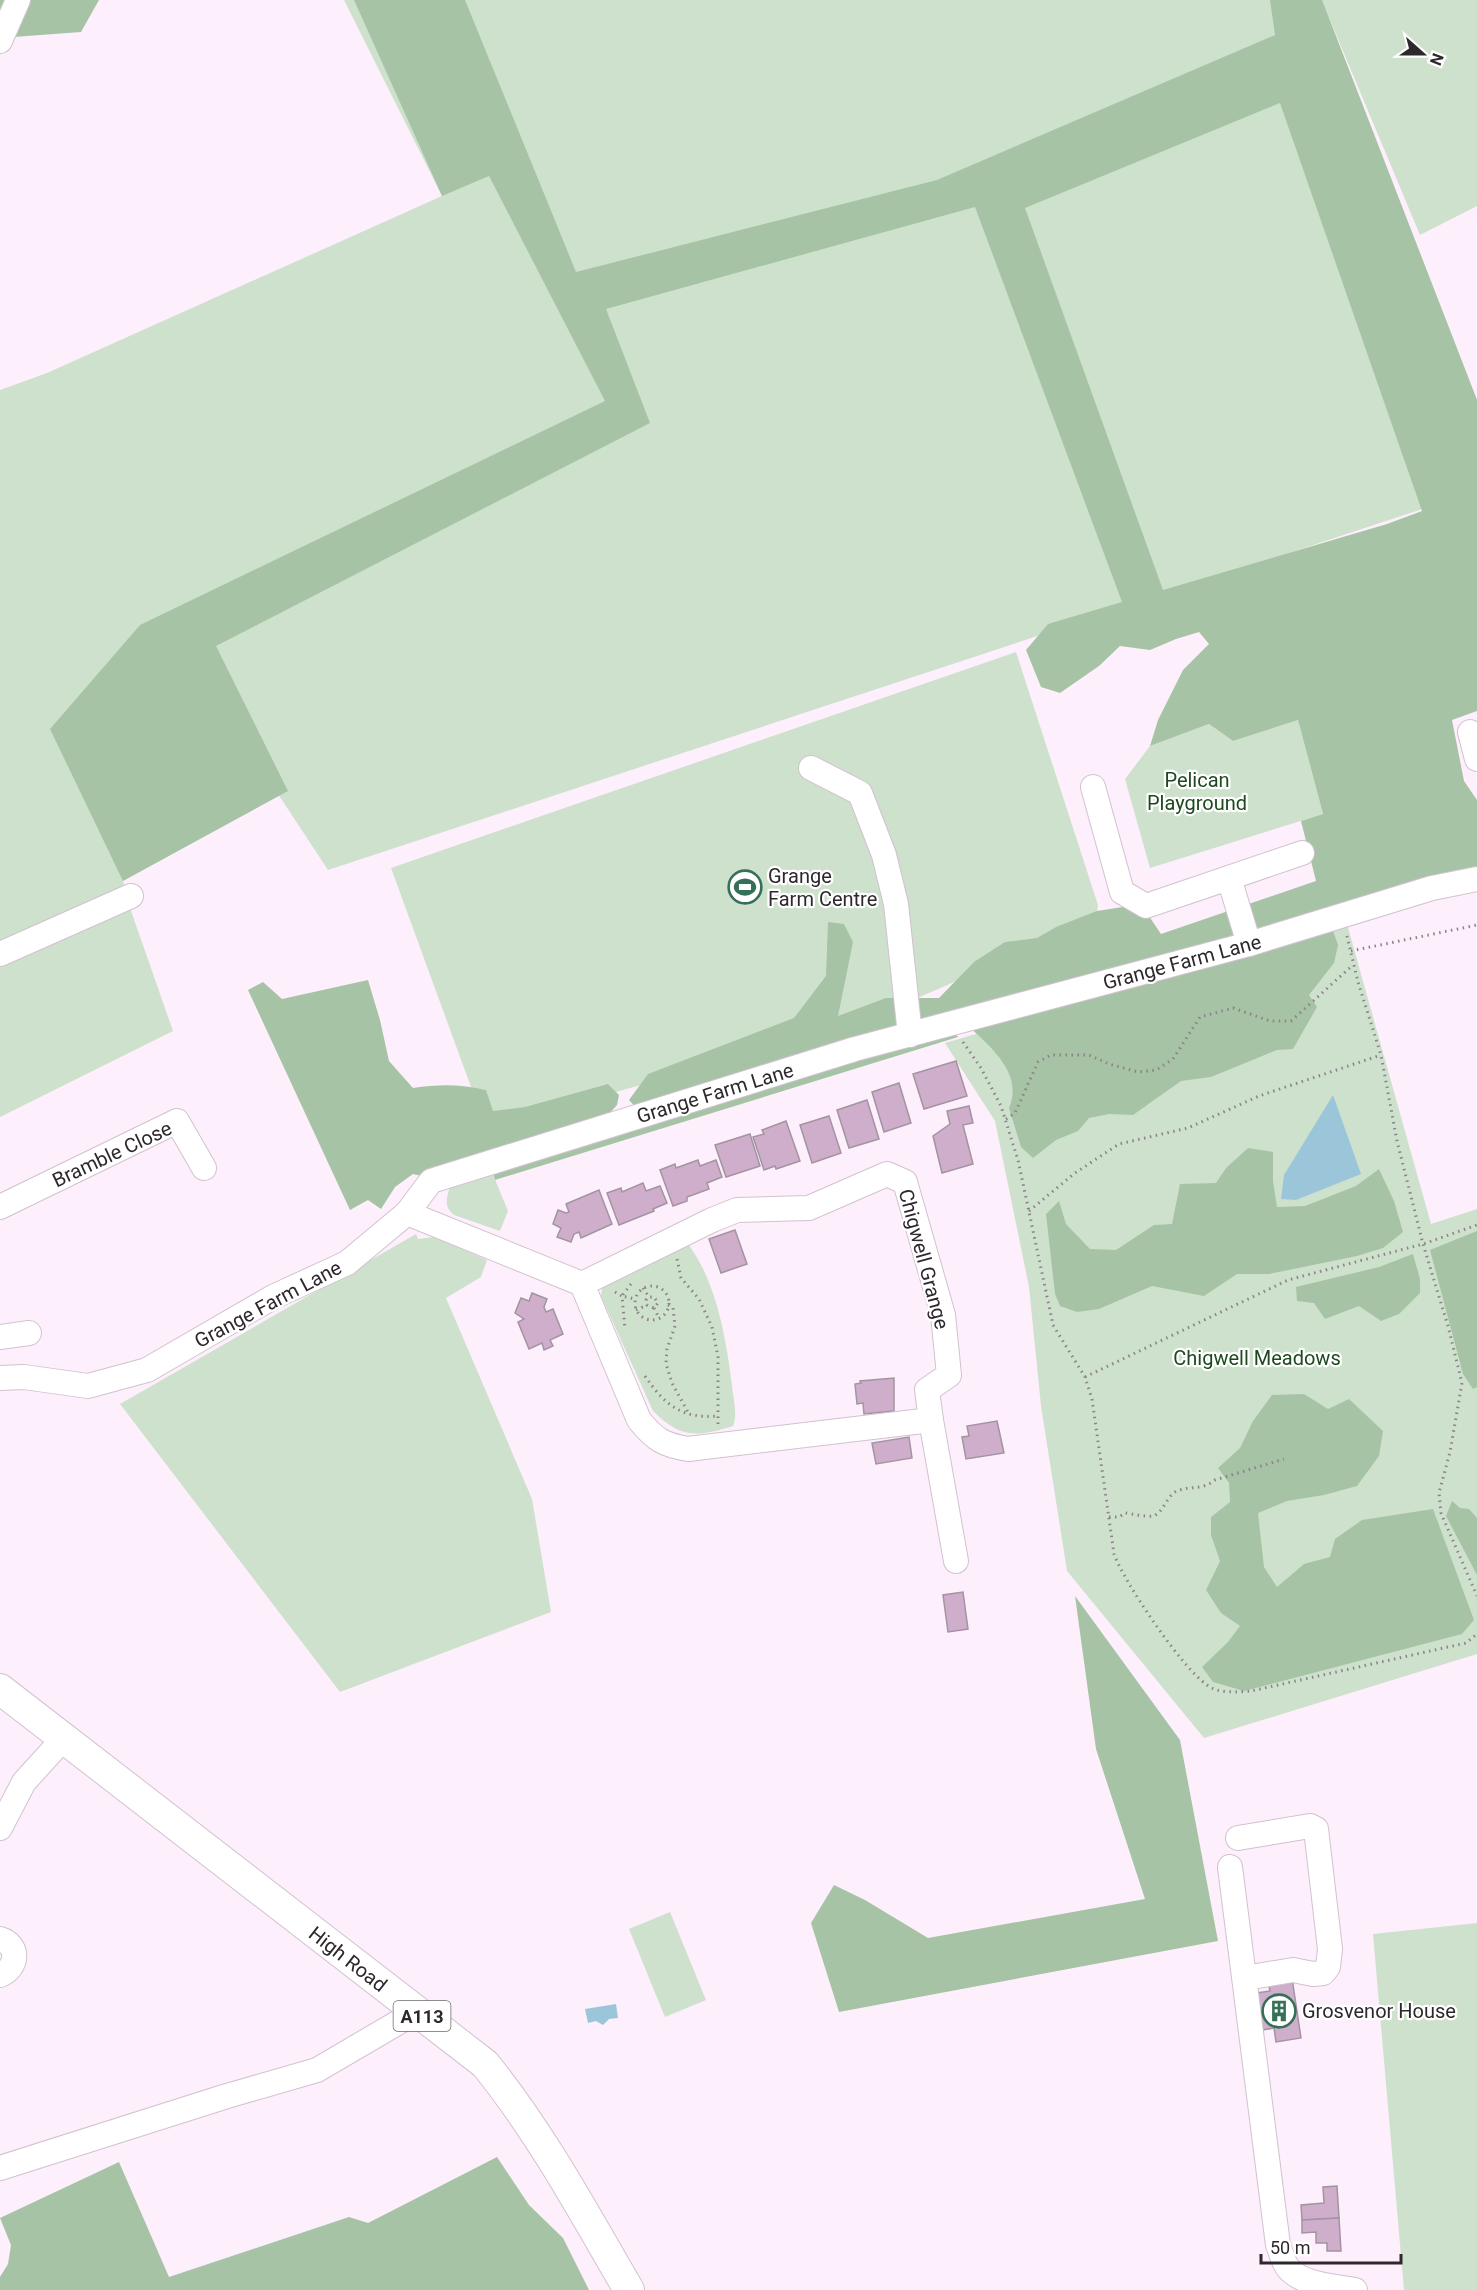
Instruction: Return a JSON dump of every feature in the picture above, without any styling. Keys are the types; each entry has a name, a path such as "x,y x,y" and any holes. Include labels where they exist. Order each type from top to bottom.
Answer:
{"main road":[{"name":"High Road","path":"0,1689 485,2064 511,2096 578,2202 629,2290"}],"street":[{"path":"0,41 18,0"},
{"path":"1470,732 1477,759"},
{"path":"811,768 860,793 884,855 896,904 910,1035"},
{"path":"1093,787 1122,892 1146,906 1302,853"},
{"path":"1229,878 1249,944"},
{"name":"Grange Farm Lane","path":"0,1378 24,1377 88,1386 147,1370 273,1297 347,1263 407,1213 431,1181 855,1049 1249,944 1432,888 1477,879"},
{"path":"0,954 132,896"},
{"name":"Bramble Close","path":"0,1207 177,1121 204,1168"},
{"name":"Chigwell Grange","path":"582,1284 737,1210 809,1208 887,1174 905,1182 943,1315 949,1375 927,1390 956,1561"},
{"path":"407,1213 582,1284 639,1420 653,1437 671,1446 688,1449 931,1420"},
{"path":"0,1337 29,1333"},
{"path":"0,1828 24,1782 64,1738"},
{"path":"1238,1838 1310,1826 1316,1829 1330,1949 1328,1967 1323,1973 1313,1974 1293,1970 1245,1978"},
{"path":"1230,1868 1278,2246 1288,2268 1312,2282 1355,2290"},
{"path":"0,1939 10,1944 15,1956 11,1968 0,1975"},
{"path":"0,2168 317,2070 416,2012"}],"path":[{"path":"1341,917 1353,965 1381,1055 1397,1141 1423,1245 1448,1326 1462,1383 1450,1452 1438,1493 1441,1513 1477,1596"},
{"path":"1351,951 1477,925"},
{"path":"1006,1119 1015,1113 1038,1062 1051,1055 1089,1055 1109,1065 1138,1072 1156,1070 1173,1059 1200,1017 1233,1008 1270,1021 1291,1021 1353,965"},
{"path":"951,1025 981,1068 1006,1119 1029,1211 1053,1325 1085,1377 1092,1399 1114,1554 1119,1566 1155,1623 1196,1675 1209,1687 1234,1693 1251,1691 1466,1643 1477,1634"},
{"path":"1029,1211 1075,1173 1119,1144 1188,1128 1259,1096 1381,1055"},
{"path":"1085,1377 1288,1280 1423,1245 1477,1225"},
{"path":"673,1239 681,1278 699,1299 712,1327 718,1357 717,1416 721,1445"},
{"path":"658,1287 666,1294 668,1305 664,1315 660,1318 649,1320 643,1318 636,1310 635,1299 644,1288 658,1287"},
{"path":"644,1288 649,1297"},
{"path":"612,1291 622,1296 627,1338"},
{"path":"654,1308 658,1303 657,1300 666,1294"},
{"path":"649,1297 657,1300"},
{"path":"646,1305 649,1297"},
{"path":"636,1310 646,1305 654,1308 660,1318"},
{"path":"668,1305 673,1308 675,1326 667,1349 666,1364 672,1383 689,1414"},
{"path":"640,1369 657,1394 678,1411 701,1417 717,1416"},
{"path":"1109,1517 1119,1517 1125,1513 1153,1516 1176,1491 1208,1486 1215,1480 1284,1459"}],"green space":[{"path":"0,0 99,0 81,32 0,38"},
{"path":"344,0 1477,0 1477,206 1420,235 1325,8 1477,400 1477,491 328,870 278,794 123,881 130,908 173,1031 0,1117 0,390 47,373 442,196"},
{"path":"354,0 465,0 576,272 937,180 1275,35 1270,0 1322,0 1477,400 1477,711 1452,720 1464,781 1477,800 1477,872 639,1111 629,1100 648,1074 794,1018 826,976 828,922 844,924 853,942 838,1016 886,998 939,998 974,962 1005,942 1037,938 1056,927 1097,911 1129,906 1147,913 1161,934 1316,881 1301,821 1323,814 1298,720 1233,741 1209,724 1150,746 1158,720 1183,670 1209,644 1199,632 1150,650 1120,646 1099,666 1060,693 1041,687 1026,650 1048,624 1122,602 975,207 606,309 650,423 216,646 288,791 123,881 50,729 140,625 605,401 489,176 442,196","holes":["1280,103 1422,511 1387,524 1163,590 1025,208"]},
{"name":"Grange Farm Centre","path":"1016,652 1098,905 1099,919 853,1026 486,1128 391,868"},
{"name":"Pelican Playground","path":"1298,720 1323,814 1150,868 1125,779 1150,746 1209,724 1233,741"},
{"name":"Chigwell Meadows","path":"1347,924 1431,1224 1477,1209 1477,1654 1204,1738 1067,1571 1041,1406 1029,1287 995,1121 945,1043"},
{"path":"1331,925 1338,945 1334,963 1309,995 1317,1007 1293,1049 1277,1050 1211,1077 1181,1081 1133,1115 1109,1114 1089,1118 1078,1131 1056,1140 1033,1158 1021,1147 1009,1108 1012,1084 1008,1072 994,1052 967,1025"},
{"path":"368,980 389,1061 413,1088 450,1085 486,1090 493,1111 525,1107 608,1084 619,1095 617,1105 599,1125 426,1177 413,1174 395,1187 381,1209 368,1200 350,1210 248,990 263,982 282,999"},
{"path":"950,1027 958,1037 495,1180 491,1164"},
{"path":"1248,1148 1273,1152 1273,1181 1277,1207 1305,1206 1356,1186 1379,1169 1394,1201 1403,1232 1383,1248 1357,1256 1269,1274 1237,1274 1204,1296 1152,1286 1099,1309 1077,1312 1060,1306 1055,1294 1046,1214 1059,1201 1066,1224 1090,1249 1116,1250 1154,1225 1172,1224 1180,1184 1216,1183 1226,1168"},
{"path":"489,1165 508,1211 500,1231 454,1215 447,1206 450,1187"},
{"path":"1477,1231 1477,1387 1473,1389 1463,1374 1430,1250"},
{"path":"416,1234 418,1239 435,1237 487,1260 481,1277 446,1298 532,1499 551,1612 340,1692 120,1404"},
{"path":"685,1240 705,1272 718,1309 730,1367 735,1411 733,1426 699,1433 681,1431 672,1427 653,1411 601,1296 603,1282"},
{"path":"1413,1254 1420,1279 1420,1293 1399,1314 1381,1321 1359,1306 1325,1319 1314,1303 1297,1301 1296,1287 1379,1267"},
{"path":"1304,1394 1328,1409 1349,1399 1383,1431 1379,1456 1357,1486 1324,1495 1287,1501 1258,1513 1264,1567 1277,1587 1304,1564 1330,1557 1335,1539 1362,1520 1433,1509 1474,1620 1462,1634 1244,1691 1213,1682 1202,1667 1228,1642 1240,1626 1221,1613 1206,1590 1220,1561 1211,1535 1211,1517 1230,1502 1229,1483 1218,1468 1240,1448 1253,1421 1272,1395"},
{"path":"1452,1501 1460,1508 1469,1509 1477,1518 1477,1575 1446,1516"},
{"path":"1075,1596 1180,1740 1218,1941 839,2012 811,1923 834,1885 865,1900 928,1938 1145,1899 1096,1749"},
{"path":"670,1912 706,2000 665,2017 629,1929"},
{"path":"1477,1923 1477,2290 1404,2290 1373,1934"},
{"path":"497,2157 529,2205 563,2238 589,2290 0,2290 0,2277 8,2264 11,2245 0,2218 119,2162 169,2277 349,2217 368,2223"}],"water":[{"path":"1333,1095 1361,1174 1296,1200 1281,1199 1284,1175"},
{"path":"616,2004 618,2018 609,2019 603,2025 596,2021 588,2023 585,2009"}],"building":[{"path":"956,1061 967,1096 924,1109 913,1074"},
{"path":"899,1083 911,1123 884,1132 872,1092"},
{"path":"867,1100 879,1139 849,1148 837,1110"},
{"path":"969,1106 973,1123 963,1125 973,1164 942,1173 933,1136 950,1124 947,1111"},
{"path":"829,1116 841,1153 812,1163 800,1125"},
{"path":"786,1121 800,1161 776,1169 775,1166 764,1170 753,1137 764,1134 762,1130"},
{"path":"750,1134 760,1166 726,1177 715,1145"},
{"path":"698,1160 700,1166 716,1160 722,1177 707,1183 709,1189 687,1197 687,1201 673,1206 660,1170 675,1164 676,1168"},
{"path":"643,1183 646,1191 660,1186 667,1203 653,1209 654,1211 619,1225 607,1193 621,1188 622,1192"},
{"path":"599,1190 612,1224 581,1238 579,1232 574,1234 571,1242 557,1237 561,1228 553,1224 558,1210 569,1212 566,1204"},
{"path":"735,1230 747,1264 721,1273 709,1239"},
{"path":"532,1293 547,1299 544,1307 546,1312 553,1309 563,1334 550,1340 553,1346 544,1350 542,1343 529,1349 518,1322 524,1319 515,1313 521,1298 529,1301"},
{"path":"894,1378 894,1411 864,1414 863,1403 857,1404 855,1384 861,1383 860,1381"},
{"path":"997,1421 1004,1453 966,1459 962,1437 969,1436 967,1426"},
{"path":"909,1437 912,1458 876,1464 872,1443"},
{"path":"963,1592 968,1629 948,1632 943,1595"},
{"name":"Grosvenor House","path":"1292,1978 1301,2038 1276,2042 1274,2028 1263,2030 1257,1993 1270,1991 1268,1982"},
{"path":"1337,2186 1339,2218 1302,2220 1301,2205 1324,2203 1323,2187"},
{"path":"1339,2218 1341,2251 1327,2251 1327,2243 1316,2243 1316,2232 1302,2233 1302,2220"}],"place":[{"name":"Grange Farm Centre","path":"745,887"},
{"name":"Grosvenor House","path":"1279,2011"}]}
